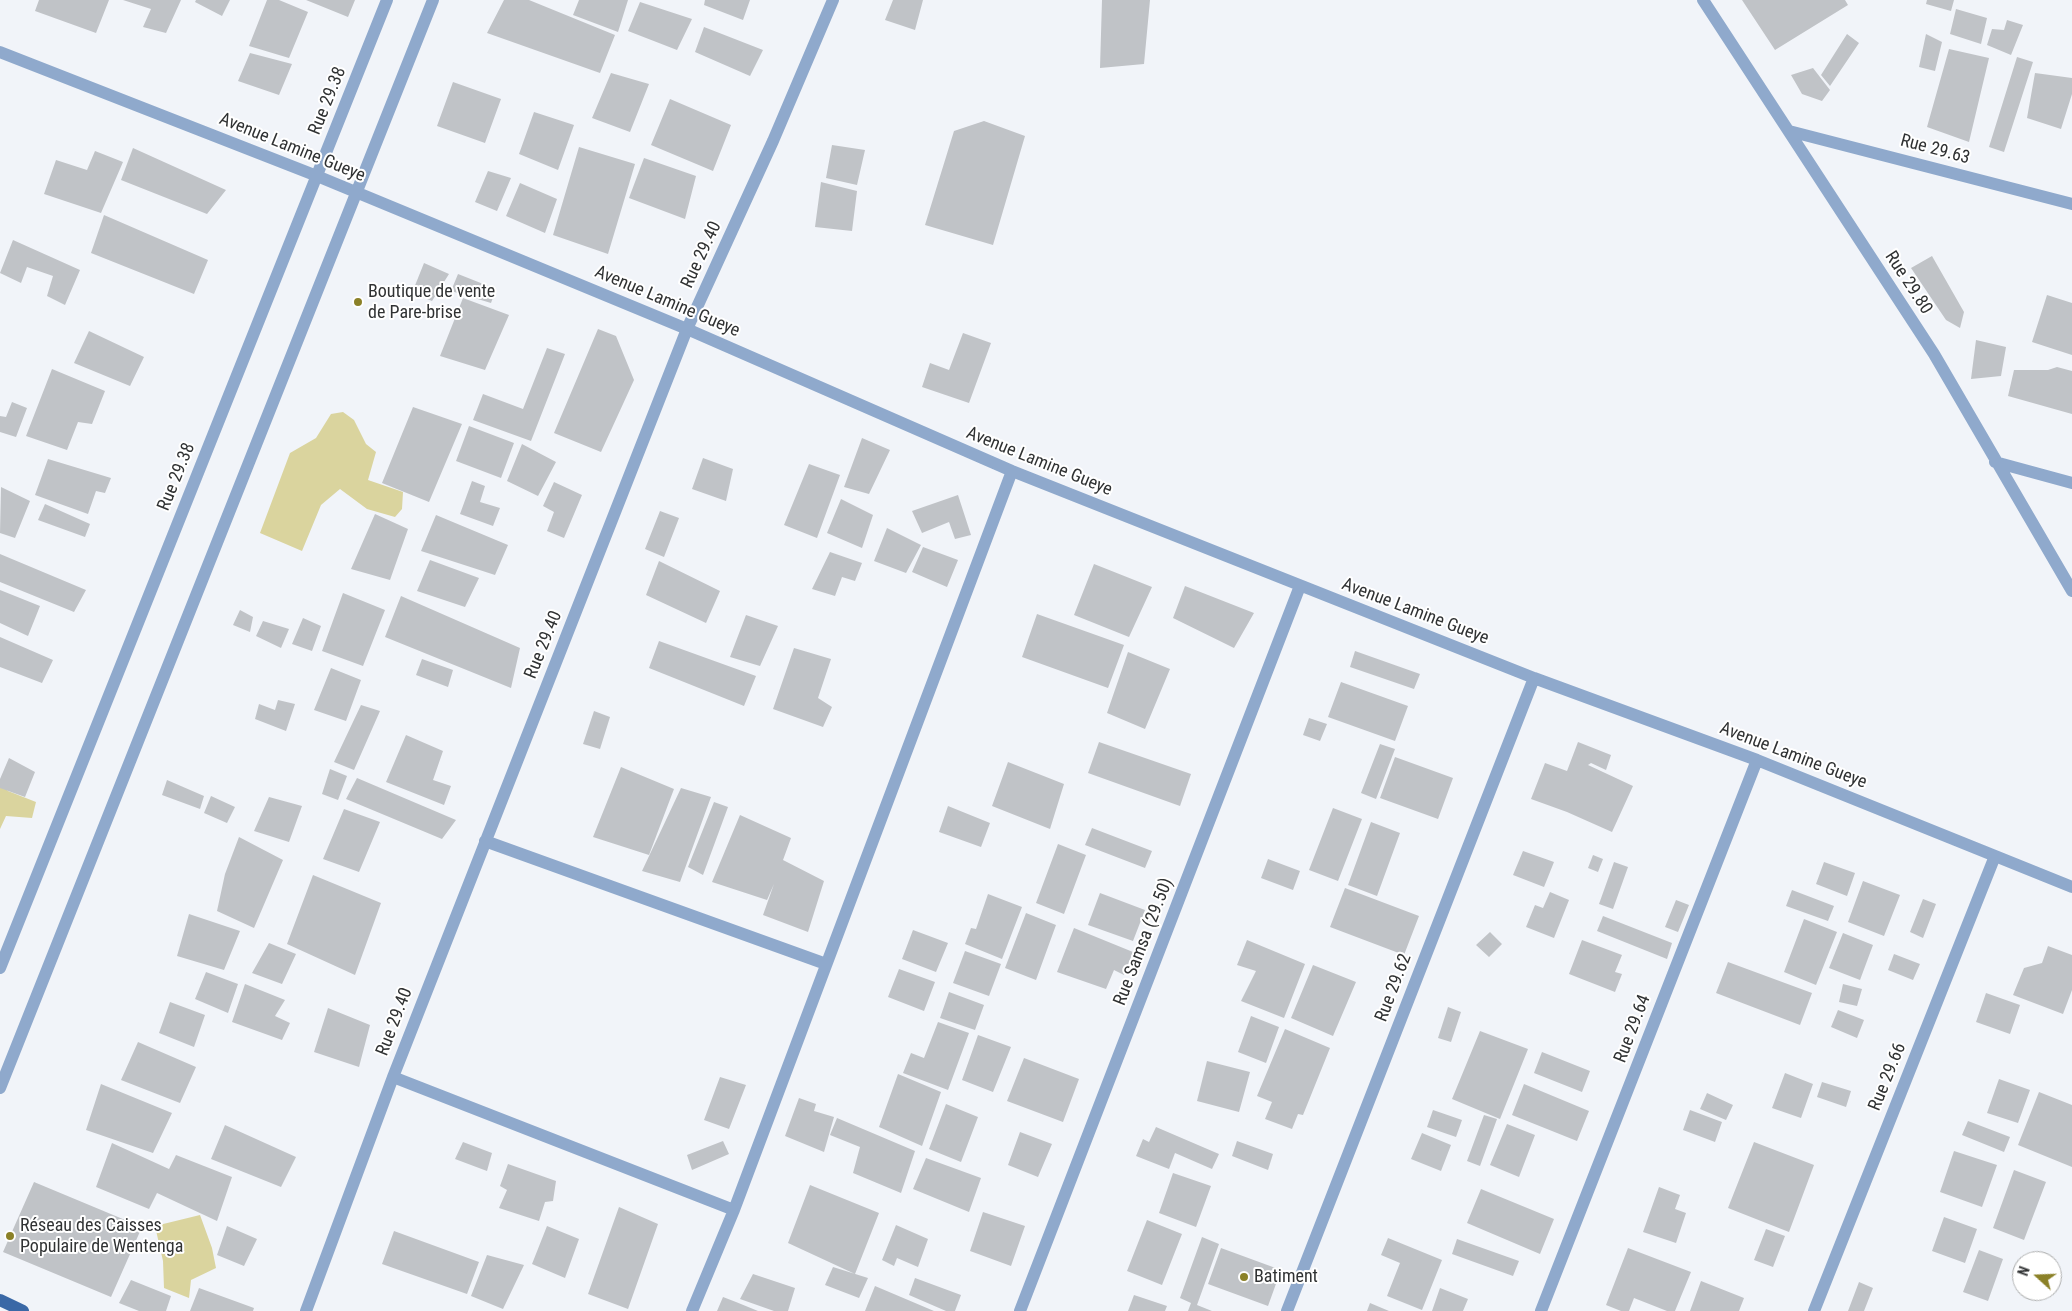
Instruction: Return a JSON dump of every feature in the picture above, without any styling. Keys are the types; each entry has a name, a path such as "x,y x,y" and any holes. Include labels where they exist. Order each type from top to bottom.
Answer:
{"main road":[{"path":"0,1300 23,1311"}],"street":[{"name":"Rue 29.38","path":"0,968 387,0"},
{"path":"0,1088 434,0"},
{"name":"Rue 29.40","path":"306,1311 393,1077 687,329 773,142 833,0"},
{"name":"Rue 29.80","path":"1704,0 1934,354 2072,592"},
{"name":"Avenue Lamine Gueye","path":"0,52 356,192 687,329 1012,470 1534,678 1757,760 2072,887"},
{"name":"Rue 29.63","path":"1789,131 2072,204"},
{"path":"1995,462 2072,483"},
{"path":"692,1311 734,1210 1012,470"},
{"name":"Rue Samsa (29.50)","path":"1020,1311 1300,586"},
{"name":"Rue 29.62","path":"1287,1311 1534,678"},
{"name":"Rue 29.64","path":"1541,1311 1757,760"},
{"path":"485,841 826,964"},
{"name":"Rue 29.66","path":"1814,1311 1995,856"},
{"path":"393,1077 734,1210"}],"shaded area":[{"path":"343,412 354,420 366,444 376,452 368,480 403,492 402,509 395,517 367,509 340,489 321,505 302,551 260,533 290,453 316,438 331,414"},
{"path":"0,783 8,791 36,802 32,818 6,816 0,829"},
{"path":"200,1215 212,1248 216,1268 191,1280 189,1298 164,1288 163,1261 155,1226"}],"building":[{"path":"39,0 109,0 96,33 35,11"},
{"path":"123,0 181,0 166,33 143,27 151,9"},
{"path":"196,0 230,0 222,16 195,2"},
{"path":"267,0 279,0 308,12 289,58 249,46"},
{"path":"306,0 355,0 348,17"},
{"path":"504,0 529,0 615,35 600,73 487,33"},
{"path":"579,0 628,0 618,32 573,15"},
{"path":"705,0 750,0 743,20 704,5"},
{"path":"893,0 923,0 915,30 885,20"},
{"path":"1102,0 1150,0 1144,64 1100,68"},
{"path":"1742,0 1845,0 1848,5 1775,50"},
{"path":"1927,0 1954,0 1951,11 1926,4"},
{"path":"640,2 692,19 677,50 628,31"},
{"path":"1956,9 1987,18 1981,44 1950,34"},
{"path":"2007,20 2023,25 2011,55 1987,45 1992,29 2004,30"},
{"path":"704,27 763,50 750,76 695,52"},
{"path":"1847,34 1859,43 1830,86 1821,75"},
{"path":"1926,34 1942,42 1935,71 1919,67"},
{"path":"1949,49 1989,58 1969,142 1927,127"},
{"path":"250,53 292,64 279,95 238,81"},
{"path":"2017,57 2033,62 2004,152 1989,147"},
{"path":"1813,68 1830,90 1822,101 1802,94 1791,75"},
{"path":"611,73 649,84 630,132 592,118"},
{"path":"2035,73 2072,78 2072,94 2061,129 2027,118"},
{"path":"453,82 501,99 485,143 437,126"},
{"path":"670,99 731,125 713,171 651,145"},
{"path":"534,112 574,125 558,170 519,154"},
{"path":"984,121 1025,136 993,245 925,225 954,131"},
{"path":"832,145 865,150 857,185 826,178"},
{"path":"579,147 635,164 608,254 553,235"},
{"path":"133,148 226,190 207,214 121,180"},
{"path":"95,151 123,162 101,213 44,194 56,160 87,170"},
{"path":"644,158 696,176 685,219 629,198"},
{"path":"488,171 511,178 497,211 475,202"},
{"path":"821,182 857,191 852,231 815,227"},
{"path":"520,183 557,199 545,233 506,216"},
{"path":"104,215 208,260 194,294 91,253"},
{"path":"13,240 80,270 65,305 47,296 53,276 27,267 21,283 0,273"},
{"path":"1932,256 1964,312 1960,328 1946,320 1911,268"},
{"path":"424,263 449,274 432,301 412,293"},
{"path":"458,274 496,289 491,303 451,291"},
{"path":"2047,295 2072,303 2072,355 2032,342"},
{"path":"463,298 509,315 485,370 440,356"},
{"path":"598,329 616,336 634,380 601,452 554,433"},
{"path":"89,331 144,357 130,386 74,363"},
{"path":"963,333 991,343 969,403 922,387 930,363 949,370"},
{"path":"1976,340 2006,347 2001,376 1971,379"},
{"path":"547,348 565,354 531,441 473,420 483,394 523,409"},
{"path":"2057,367 2072,371 2072,414 2008,396 2014,370 2048,370"},
{"path":"52,369 105,391 92,424 78,422 67,450 26,436"},
{"path":"12,402 27,408 16,437 0,432 0,416 6,417"},
{"path":"413,407 462,424 429,502 382,483"},
{"path":"469,426 514,443 501,478 456,461"},
{"path":"862,438 890,450 869,494 844,487"},
{"path":"522,444 556,462 538,496 507,481"},
{"path":"703,458 733,469 726,501 692,489"},
{"path":"48,459 111,478 105,493 96,491 88,514 35,495"},
{"path":"809,464 840,475 817,538 784,525"},
{"path":"472,481 485,486 480,502 500,508 493,526 460,514"},
{"path":"554,482 582,495 564,538 547,531 554,512 543,506"},
{"path":"1,487 30,501 15,538 0,533"},
{"path":"958,495 971,535 955,539 949,522 922,533 912,511"},
{"path":"841,499 873,515 862,548 827,533"},
{"path":"45,504 90,524 85,537 38,520"},
{"path":"660,511 679,518 664,557 645,549"},
{"path":"375,514 408,529 390,580 351,569"},
{"path":"436,515 508,545 495,575 421,551"},
{"path":"887,528 921,545 906,573 874,561"},
{"path":"923,547 958,560 947,587 912,572"},
{"path":"830,552 862,563 855,581 842,577 835,596 812,589"},
{"path":"0,554 86,590 74,612 0,582"},
{"path":"430,560 479,578 465,607 417,591"},
{"path":"659,561 720,591 706,623 646,595"},
{"path":"1094,564 1152,587 1129,637 1074,615"},
{"path":"1185,586 1254,613 1234,648 1173,618"},
{"path":"0,590 40,606 28,636 0,623"},
{"path":"343,593 385,610 363,666 322,651"},
{"path":"401,596 520,648 511,688 385,637"},
{"path":"240,610 253,617 250,632 233,625"},
{"path":"1037,614 1124,645 1108,688 1022,657"},
{"path":"746,615 778,626 760,666 730,657"},
{"path":"303,618 321,626 312,651 292,644"},
{"path":"263,621 289,629 281,648 256,636"},
{"path":"0,637 53,660 42,683 0,667"},
{"path":"659,641 756,676 744,706 649,668"},
{"path":"794,648 831,659 818,698 832,707 823,727 773,709"},
{"path":"1355,651 1420,674 1414,689 1350,667"},
{"path":"1128,652 1170,669 1145,729 1107,713"},
{"path":"422,659 453,670 448,687 416,675"},
{"path":"331,668 361,680 346,721 314,710"},
{"path":"1341,682 1408,706 1395,741 1328,717"},
{"path":"278,700 295,704 286,731 255,719 259,704 275,710"},
{"path":"361,705 380,711 354,770 334,762"},
{"path":"594,711 610,717 600,749 583,744"},
{"path":"1309,718 1327,724 1320,741 1303,735"},
{"path":"406,735 443,751 433,780 451,786 444,805 386,782"},
{"path":"1099,742 1191,774 1180,806 1088,773"},
{"path":"1578,742 1611,755 1606,770 1591,763 1588,765 1633,786 1612,832 1567,812 1531,799 1545,763 1567,771"},
{"path":"1380,744 1395,749 1376,799 1361,793"},
{"path":"1395,757 1453,778 1438,819 1380,798"},
{"path":"9,758 35,772 25,797 0,788 0,779"},
{"path":"1008,762 1064,784 1050,829 992,806"},
{"path":"621,767 674,789 649,855 593,837"},
{"path":"330,769 347,776 338,800 322,794"},
{"path":"357,778 456,820 442,839 346,799"},
{"path":"167,780 204,796 200,809 162,795"},
{"path":"681,788 711,797 680,882 642,871"},
{"path":"211,796 235,807 227,823 204,813"},
{"path":"269,797 302,806 289,842 254,831"},
{"path":"714,802 728,807 703,875 688,867"},
{"path":"948,806 990,823 981,847 939,832"},
{"path":"1333,808 1362,819 1338,881 1309,870"},
{"path":"344,809 380,822 359,872 323,859"},
{"path":"740,815 791,838 783,860 824,881 808,932 763,915 774,884 767,900 712,882"},
{"path":"1371,822 1400,833 1377,896 1348,885"},
{"path":"1092,828 1152,851 1145,868 1085,845"},
{"path":"239,837 283,860 254,928 217,911 225,874"},
{"path":"1058,844 1086,855 1064,914 1036,903"},
{"path":"1523,851 1554,862 1544,887 1513,875"},
{"path":"1593,855 1603,859 1598,872 1588,868"},
{"path":"1268,859 1300,871 1293,890 1261,878"},
{"path":"1614,862 1628,867 1613,909 1599,904"},
{"path":"1824,862 1855,873 1847,896 1816,884"},
{"path":"313,875 381,903 355,975 287,944"},
{"path":"1863,881 1900,895 1884,936 1848,922"},
{"path":"1345,888 1419,916 1404,955 1330,927"},
{"path":"1792,890 1834,906 1828,921 1786,906"},
{"path":"1550,892 1569,900 1554,938 1526,927 1535,905 1543,908"},
{"path":"1100,893 1145,910 1133,941 1088,925"},
{"path":"988,894 1022,907 1002,959 965,944 971,928 976,929"},
{"path":"1923,899 1936,904 1923,938 1910,932"},
{"path":"1676,900 1689,905 1678,932 1665,927"},
{"path":"1026,913 1056,925 1036,980 1005,968"},
{"path":"189,914 240,931 224,970 177,956"},
{"path":"1603,916 1672,943 1667,959 1597,931"},
{"path":"1804,919 1837,932 1816,985 1784,972"},
{"path":"1074,928 1133,952 1124,975 1114,970 1106,989 1057,972"},
{"path":"913,930 948,943 936,972 902,959"},
{"path":"1490,932 1502,944 1489,957 1476,945"},
{"path":"1843,933 1873,945 1860,980 1829,968"},
{"path":"1247,940 1305,964 1284,1018 1241,1001 1256,971 1237,965"},
{"path":"1582,940 1622,955 1615,972 1622,974 1615,992 1569,974"},
{"path":"269,943 296,954 282,984 252,973"},
{"path":"2048,946 2072,955 2072,990 2063,1014 2013,995 2024,968 2042,963"},
{"path":"965,951 1001,964 989,996 953,983"},
{"path":"1894,954 1920,964 1913,980 1888,970"},
{"path":"1728,962 1812,993 1800,1025 1716,993"},
{"path":"1313,965 1356,982 1333,1036 1291,1018"},
{"path":"899,969 935,982 924,1011 888,997"},
{"path":"206,972 238,984 228,1013 195,999"},
{"path":"245,984 285,1000 275,1016 290,1023 282,1040 232,1022"},
{"path":"1843,984 1862,989 1857,1006 1839,1002"},
{"path":"949,992 984,1005 975,1030 940,1018"},
{"path":"1986,993 2020,1005 2010,1034 1976,1022"},
{"path":"170,1002 205,1015 194,1047 159,1033"},
{"path":"1448,1007 1461,1012 1451,1042 1438,1038"},
{"path":"328,1008 370,1025 359,1067 314,1052"},
{"path":"1838,1010 1864,1020 1857,1038 1831,1027"},
{"path":"1251,1016 1279,1027 1266,1063 1238,1052"},
{"path":"938,1022 969,1033 948,1090 903,1073 911,1053 924,1058"},
{"path":"1285,1029 1330,1048 1303,1115 1298,1114 1292,1129 1265,1119 1272,1102 1257,1096"},
{"path":"1480,1031 1528,1049 1500,1119 1452,1099"},
{"path":"978,1035 1011,1047 993,1092 962,1080"},
{"path":"138,1042 196,1067 180,1103 121,1080"},
{"path":"1542,1052 1590,1071 1582,1092 1534,1073"},
{"path":"1024,1058 1079,1079 1063,1122 1007,1101"},
{"path":"1207,1061 1250,1072 1239,1112 1197,1101"},
{"path":"1785,1073 1813,1084 1801,1118 1772,1108"},
{"path":"898,1074 941,1092 922,1146 879,1127"},
{"path":"720,1077 746,1085 729,1129 704,1120"},
{"path":"1999,1079 2030,1090 2018,1123 1987,1113"},
{"path":"1822,1082 1851,1091 1846,1107 1817,1097"},
{"path":"101,1084 172,1113 153,1153 86,1130"},
{"path":"1524,1084 1589,1111 1577,1141 1512,1115"},
{"path":"2039,1092 2072,1105 2072,1167 2018,1145"},
{"path":"1707,1093 1733,1105 1726,1120 1700,1109"},
{"path":"799,1098 816,1104 814,1111 834,1117 824,1152 785,1136"},
{"path":"946,1104 978,1117 961,1162 929,1149"},
{"path":"1433,1110 1462,1120 1456,1137 1427,1127"},
{"path":"1690,1110 1722,1122 1715,1142 1683,1130"},
{"path":"1484,1115 1497,1119 1480,1166 1467,1161"},
{"path":"837,1118 915,1151 901,1193 853,1173 860,1147 830,1135"},
{"path":"1968,1121 2010,1137 2004,1152 1962,1135"},
{"path":"1507,1124 1535,1135 1519,1177 1490,1165"},
{"path":"225,1125 296,1157 281,1187 211,1159"},
{"path":"1156,1127 1219,1154 1212,1169 1175,1153 1169,1169 1136,1156 1143,1139 1149,1142"},
{"path":"1020,1132 1052,1144 1038,1177 1008,1165"},
{"path":"1422,1133 1451,1145 1441,1171 1411,1159"},
{"path":"723,1141 729,1154 692,1170 687,1155"},
{"path":"1237,1141 1273,1154 1268,1170 1232,1156"},
{"path":"463,1142 492,1153 487,1171 455,1159"},
{"path":"1754,1142 1814,1165 1789,1232 1728,1208"},
{"path":"112,1143 169,1169 176,1155 232,1177 217,1221 157,1193 149,1209 96,1187"},
{"path":"1954,1151 1997,1165 1982,1207 1940,1192"},
{"path":"926,1158 981,1178 969,1212 913,1189"},
{"path":"508,1164 556,1181 553,1201 545,1202 539,1221 499,1208 507,1190 500,1186"},
{"path":"2014,1170 2046,1182 2024,1240 1993,1228"},
{"path":"1173,1173 1211,1186 1196,1227 1159,1213"},
{"path":"34,1182 142,1227 111,1297 3,1252"},
{"path":"810,1185 879,1213 855,1274 788,1243"},
{"path":"1659,1187 1680,1195 1675,1209 1686,1213 1676,1243 1643,1232"},
{"path":"1481,1189 1554,1219 1540,1254 1467,1223"},
{"path":"619,1207 658,1224 628,1309 588,1294"},
{"path":"983,1212 1025,1226 1011,1266 970,1251"},
{"path":"1944,1217 1977,1229 1965,1263 1932,1251"},
{"path":"1147,1220 1182,1234 1162,1285 1127,1271"},
{"path":"896,1225 928,1239 918,1267 897,1258 894,1266 882,1260"},
{"path":"227,1226 257,1239 244,1266 217,1255"},
{"path":"547,1226 579,1239 565,1278 532,1264"},
{"path":"1766,1229 1785,1236 1773,1267 1754,1260"},
{"path":"394,1231 479,1262 467,1294 382,1264"},
{"path":"1202,1237 1219,1244 1197,1305 1212,1311 1188,1311 1191,1303 1180,1298"},
{"path":"1388,1238 1442,1260 1422,1310 1387,1296 1400,1263 1381,1255"},
{"path":"1457,1239 1519,1261 1513,1276 1452,1254"},
{"name":"Batiment","path":"1221,1248 1281,1270 1268,1306 1208,1284"},
{"path":"1628,1248 1691,1272 1675,1311 1667,1311 1634,1298 1629,1311 1621,1311 1606,1305"},
{"path":"1979,1250 2003,1259 1988,1301 1963,1292"},
{"path":"487,1255 524,1265 503,1309 471,1296"},
{"path":"833,1267 868,1278 859,1298 825,1285"},
{"path":"753,1274 795,1288 788,1311 774,1311 740,1299"},
{"path":"915,1278 961,1295 955,1311 946,1311 909,1295"},
{"path":"131,1280 171,1296 166,1311 139,1311 119,1303"},
{"path":"1701,1281 1744,1298 1739,1311 1690,1311"},
{"path":"1859,1282 1873,1288 1864,1311 1848,1311"},
{"path":"875,1286 934,1311 865,1311"},
{"path":"199,1288 254,1308 253,1311 190,1311"},
{"path":"1440,1288 1468,1299 1463,1311 1432,1311"},
{"path":"1134,1295 1167,1306 1165,1311 1128,1311"},
{"path":"723,1297 736,1302 758,1311 717,1311"},
{"path":"1370,1303 1389,1311 1367,1311"}],"place":[{"name":"Boutique de vente de Pare-brise","path":"358,302"},
{"name":"Réseau des Caisses Populaire de Wentenga","path":"10,1236"},
{"name":"Batiment","path":"1244,1277"}]}
